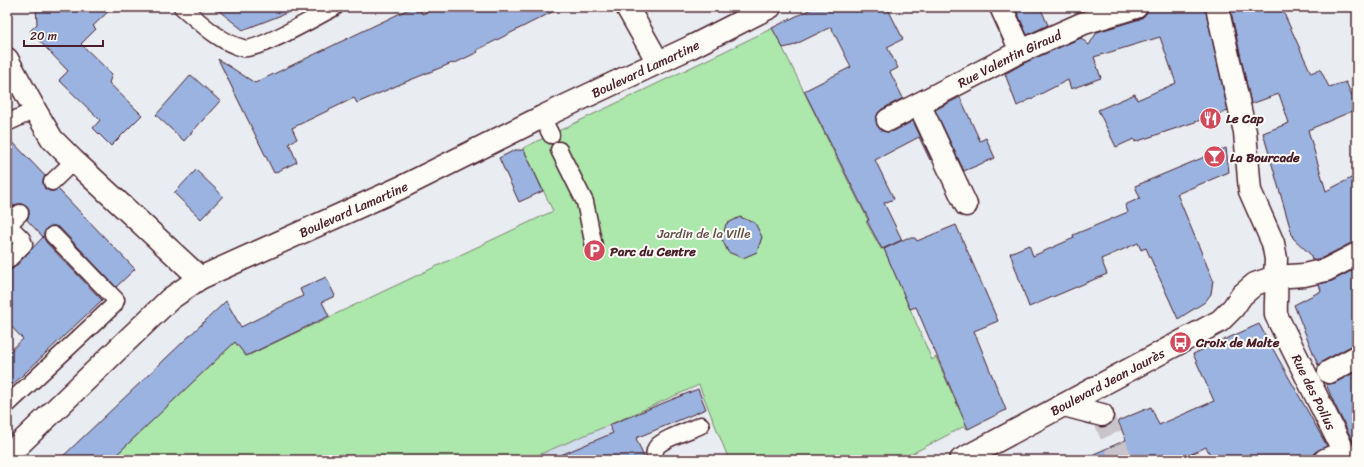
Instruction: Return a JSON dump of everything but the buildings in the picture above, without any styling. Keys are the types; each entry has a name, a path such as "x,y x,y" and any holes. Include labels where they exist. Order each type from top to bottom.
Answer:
{"street":[{"path":"627,7 658,62"},
{"name":"Boulevard Lamartine","path":"13,456 170,299 200,278 400,188 547,126 658,62 770,7"},
{"path":"1000,7 1021,51"},
{"name":"Rue Valentin Giraud","path":"888,120 1021,51 1084,23 1136,7"},
{"name":"Rue des Poilus","path":"1217,7 1245,132 1250,192 1273,244 1276,259 1275,277 1278,289 1275,304 1276,315 1339,457"},
{"path":"7,59 52,139 200,278"},
{"path":"918,104 966,205"},
{"name":"Boulevard Jean Jaurès","path":"961,460 1220,321 1233,308 1242,295 1255,284 1275,277 1304,275 1326,270 1357,254"},
{"path":"1328,372 1357,357"},
{"path":"1064,405 1102,415"}],"lane":[{"path":"182,7 225,42 244,49 261,45 335,7"},
{"path":"7,123 35,110"},
{"path":"559,150 585,202 595,251"},
{"path":"52,182 74,161"},
{"path":"7,261 24,244 22,239 8,224 20,213"},
{"path":"7,405 114,305 116,300 53,235"},
{"path":"656,460 654,456 656,448 662,442 701,425"}],"shaded area":[{"path":"609,425 623,460 526,460"}],"green space":[{"name":"Jardin de la Ville","path":"773,28 868,220 866,222 881,249 884,248 932,360 936,357 968,429 963,427 900,460 729,460 699,385 526,460 111,460 233,340 247,356 553,211 523,148"}],"tunnel":[{"path":"1102,415 1122,460"}],"place":[{"name":"Le Cap","path":"1210,118"},
{"name":"La Bourcade","path":"1215,157"},
{"name":"Parc du Centre","path":"595,251"},
{"name":"Croix de Malte","path":"1180,342"}]}
